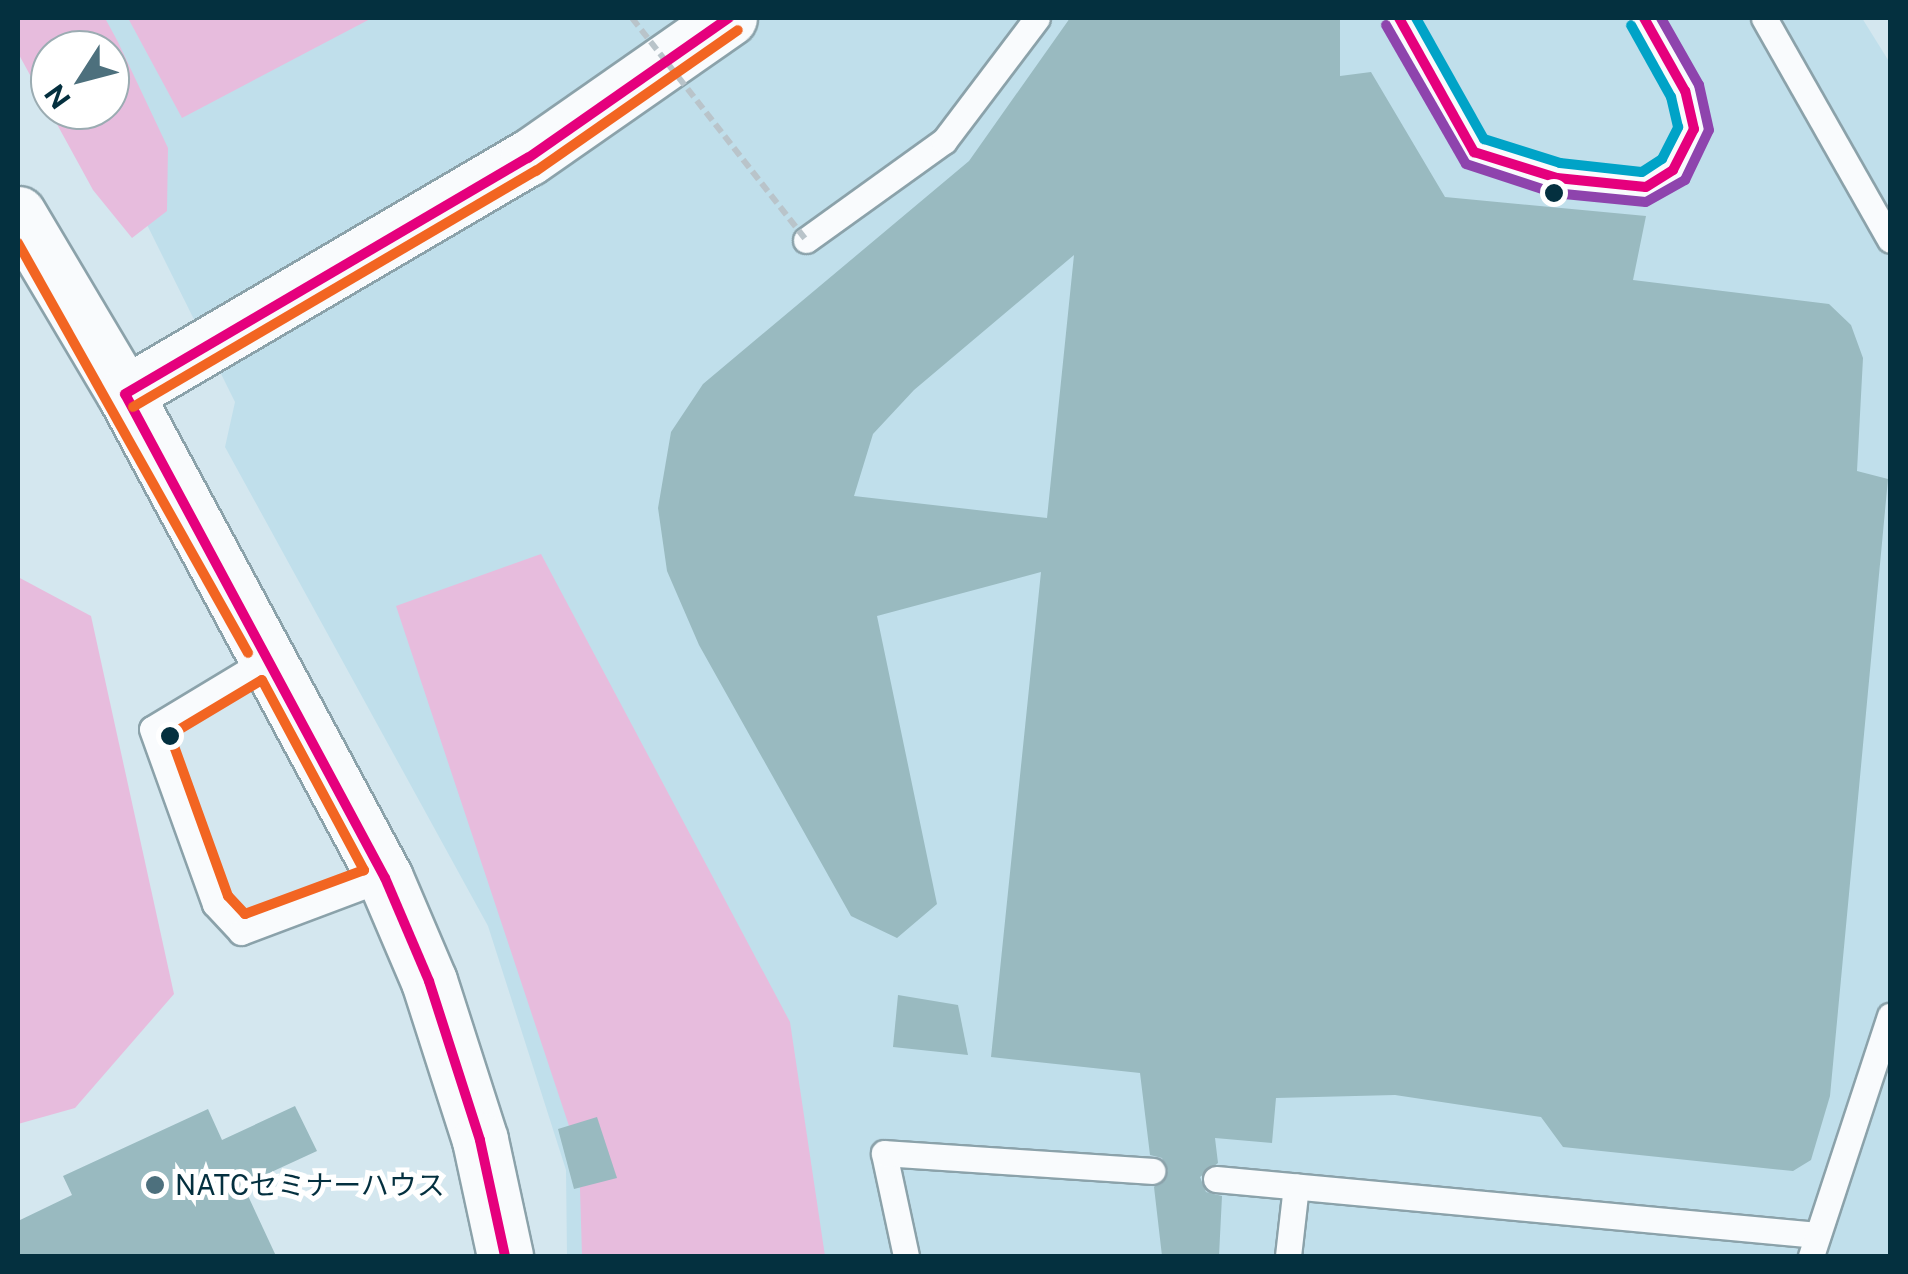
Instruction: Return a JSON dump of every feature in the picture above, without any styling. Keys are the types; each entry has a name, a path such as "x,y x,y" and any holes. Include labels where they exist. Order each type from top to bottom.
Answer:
{"street":[{"path":"126,394 462,200 610,106 728,18"},
{"path":"18,214 126,394 386,878 429,981 480,1140 505,1256"}],"lane":[{"path":"806,240 944,142 1037,18"},
{"path":"1398,18 1474,152 1558,178 1646,187 1674,170 1694,129 1685,91 1644,18"},
{"path":"1764,18 1890,240"},
{"path":"268,658 152,729 216,904 241,932 386,878"},
{"path":"1216,1179 1814,1246 1890,1016"},
{"path":"906,1256 884,1153 1152,1171"},
{"path":"1288,1256 1296,1186"}],"path":[{"path":"632,18 806,240"}],"shaded area":[{"path":"18,18 105,18 112,30 30,30 30,75 18,53"},
{"path":"44,18 1862,18 1890,63 1890,1256 567,1256 566,1170 488,926 225,447 235,402 100,130 130,130 130,30 69,30"},
{"path":"128,18 372,18 182,118"},
{"path":"130,67 168,148 167,211 132,238 93,190 60,130 130,130"},
{"path":"541,554 790,1022 825,1256 582,1256 579,1156 396,606"},
{"path":"18,577 91,616 174,994 75,1108 18,1124"}],"building":[{"path":"1070,18 1340,18 1340,76 1371,72 1445,197 1646,216 1633,280 1829,304 1851,325 1863,358 1857,471 1888,479 1830,1096 1811,1160 1793,1171 1563,1147 1541,1117 1395,1095 1276,1098 1272,1143 1215,1138 1218,1163 1200,1177 1206,1192 1222,1196 1219,1256 1162,1256 1154,1187 1168,1171 1162,1158 1150,1155 1140,1073 991,1057 1041,572 877,616 937,904 897,938 851,916 699,645 667,571 658,508 671,432 703,384 969,161","holes":["1074,255 1047,518 854,496 873,434 914,390"]},
{"path":"898,995 958,1005 968,1055 893,1047"},
{"name":"NATCセミナーハウス","path":"295,1106 317,1151 243,1185 276,1256 18,1256 18,1221 72,1195 63,1176 208,1109 222,1140"},
{"path":"597,1117 617,1178 574,1189 558,1129"}],"transit line":[{"path":"505,1256 480,1140 429,981 385,878 125,394 528,158 729,18"},
{"path":"1399,18 1474,152 1557,178 1646,187 1673,170 1694,129 1685,91 1644,18"},
{"path":"1416,18 1484,139 1560,163 1642,172 1662,159 1678,127 1671,97 1631,25"},
{"path":"1386,25 1466,164 1554,193 1646,202 1685,180 1709,130 1699,85 1661,18"},
{"path":"133,407 536,171 738,30"},
{"path":"18,243 248,653"},
{"path":"262,680 364,870 245,914 228,896 170,735 262,680"}],"place":[{"name":"NATCセミナーハウス","path":"155,1185"}]}
